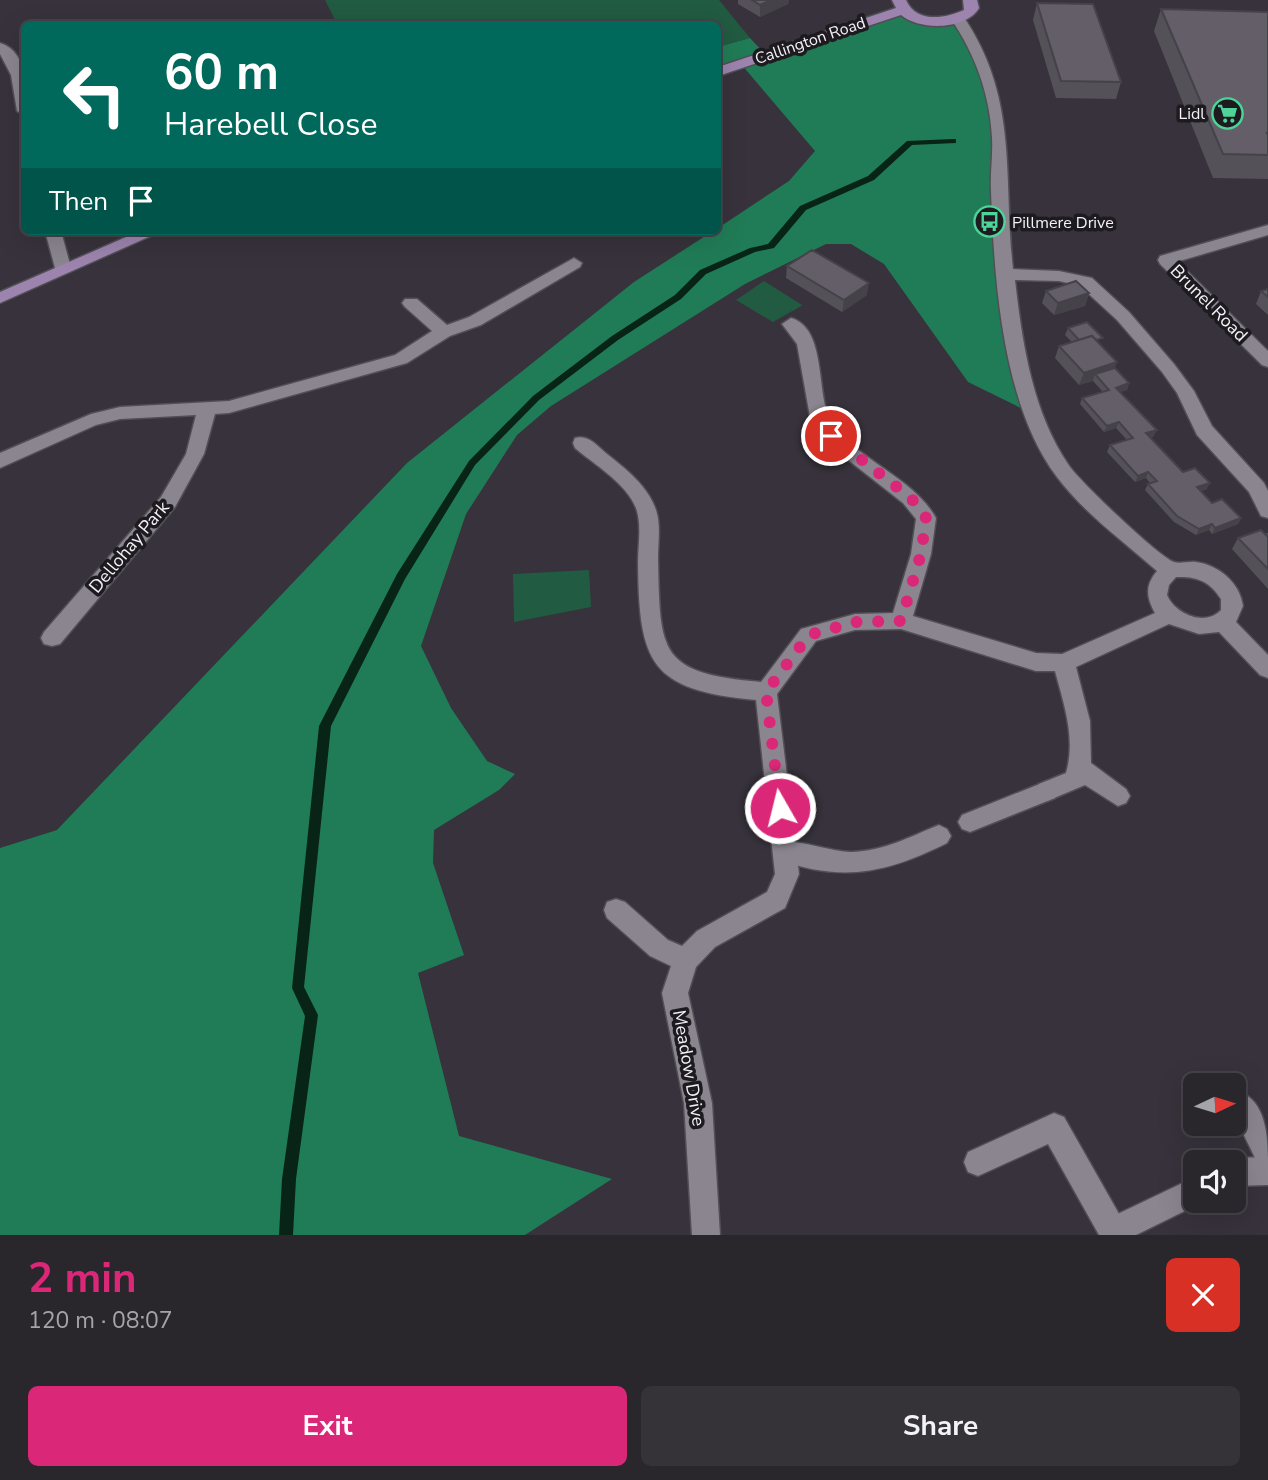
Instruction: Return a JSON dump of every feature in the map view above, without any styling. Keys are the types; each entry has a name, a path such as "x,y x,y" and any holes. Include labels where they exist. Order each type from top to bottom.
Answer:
{"main road":[{"path":"901,5 930,21 958,19 969,13 972,8 970,0"},
{"name":"Callington Road","path":"721,71 901,5"},
{"path":"0,298 63,268 144,235"}],"street":[{"path":"958,19 977,46 999,132 998,195 1021,375 1033,414 1062,469 1104,513 1170,570"},
{"path":"0,47 8,51 15,65 21,96"},
{"name":"Brunel Road","path":"1268,230 1166,260 1268,361"},
{"path":"54,235 63,268"},
{"path":"0,461 92,420 120,413 229,407 391,362 444,332 475,321 574,263"},
{"path":"1008,274 1059,275 1086,282 1123,316 1168,368 1185,391 1205,430 1263,485 1268,511"},
{"path":"411,303 444,332"},
{"path":"791,324 806,343 819,417 831,436 911,498 926,518 921,554 901,621"},
{"name":"Dellohay Park","path":"51,638 168,502 195,454 207,409"},
{"path":"582,443 627,483 644,504 648,528 649,613 658,653 679,677 715,688 766,692"},
{"path":"1187,568 1202,571 1224,585 1233,604 1230,615 1222,622 1196,626 1170,615 1157,599 1156,586 1158,580 1170,570 1187,568"},
{"path":"616,910 659,948 685,960 706,939 776,900 787,874 766,692 809,635 855,622 901,621 1036,662 1064,663 1170,615"},
{"path":"1222,622 1268,669"},
{"path":"970,822 1076,779 1080,768 1082,730 1064,663"},
{"path":"1080,768 1118,796"},
{"path":"785,851 823,862 848,864 902,855 939,836"},
{"name":"Meadow Drive","path":"685,960 675,993 698,1103 706,1235"},
{"path":"1246,1112 1265,1143 1268,1156"},
{"path":"978,1162 1054,1127 1113,1231 1183,1197"},
{"path":"1246,1172 1268,1171"}],"green space":[{"path":"325,0 719,0 750,38 721,46 721,21 336,21"},
{"path":"902,10 913,17 958,19 988,87 998,195 1033,414 968,382 884,264 851,244 826,244 745,284 551,406 517,435 466,514 421,646 451,708 487,761 515,774 499,790 434,830 433,863 464,955 418,973 459,1136 612,1179 525,1235 0,1235 0,848 57,830 407,463 634,282 707,235 721,235 721,226 789,181 815,151 741,64 721,71 721,46 750,38 766,55"},
{"path":"764,281 803,305 773,322 736,300"},
{"path":"589,570 591,607 514,622 513,574"}],"building":[{"path":"752,0 771,0 760,5"},
{"path":"1037,3 1093,4 1121,82 1061,81"},
{"name":"Lidl","path":"1161,9 1268,12 1268,155 1223,154"},
{"path":"812,250 869,283 844,300 787,266"},
{"path":"1076,281 1089,293 1058,303 1046,291"},
{"path":"1087,322 1103,338 1096,340 1092,336 1079,340 1068,328"},
{"path":"1092,336 1117,362 1084,373 1059,346"},
{"path":"1115,368 1129,383 1116,388 1157,430 1146,433 1183,472 1195,468 1210,483 1197,487 1212,503 1222,499 1241,518 1215,528 1212,524 1199,529 1177,516 1148,484 1157,481 1148,472 1138,476 1110,445 1133,438 1119,422 1107,426 1082,398 1109,390 1095,374"},
{"path":"1261,530 1268,537 1268,569 1238,538"}],"waterway":[{"path":"286,1235 289,1179 312,1015 298,988 325,726 401,577 472,463 536,398 615,338 678,297 703,272 753,250 771,246 803,208 871,178 910,143 953,141"}],"place":[{"name":"Lidl","path":"1228,113"},
{"name":"Pillmere Drive","path":"989,222"}],"route":[{"path":"780,808 766,692 781,668 809,635 855,622 901,621 921,554 926,518 911,498 831,436"}]}
